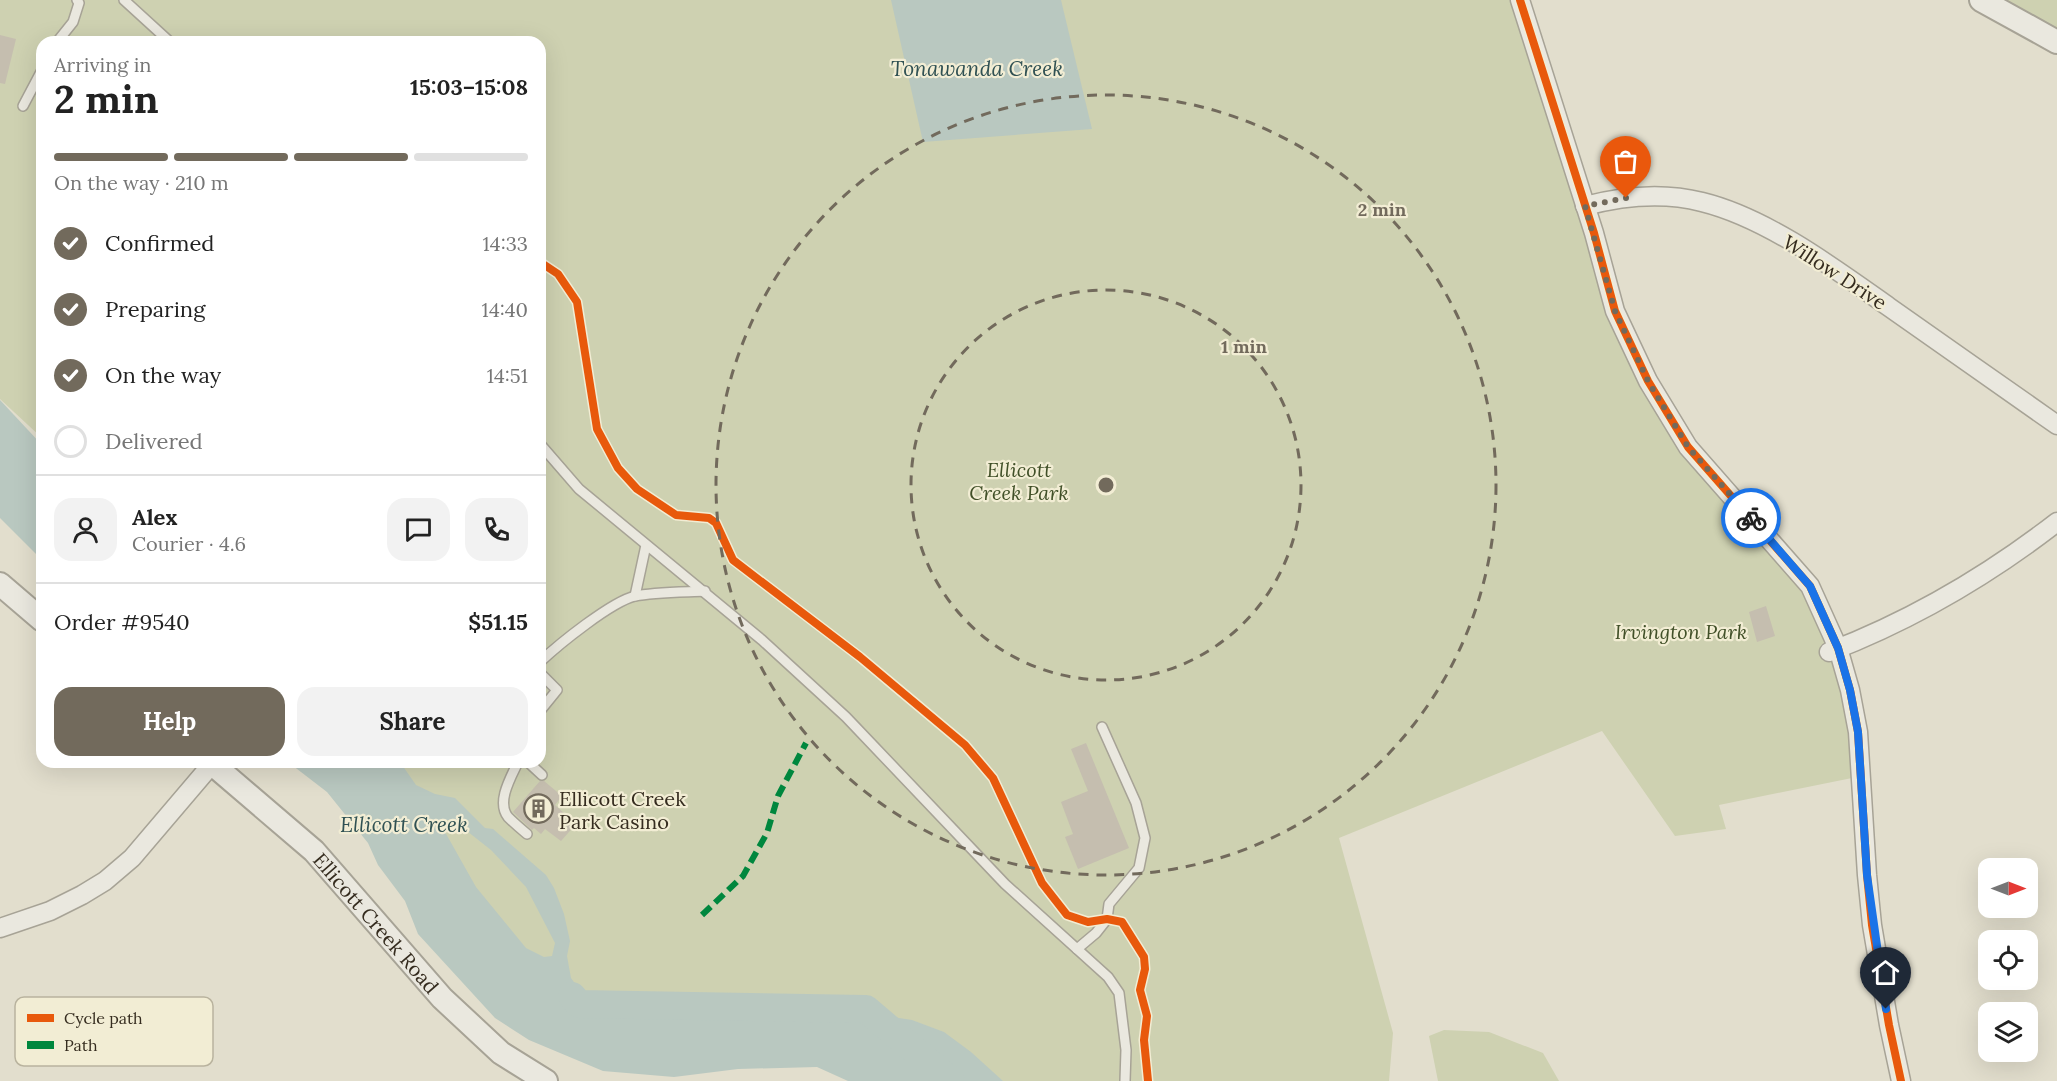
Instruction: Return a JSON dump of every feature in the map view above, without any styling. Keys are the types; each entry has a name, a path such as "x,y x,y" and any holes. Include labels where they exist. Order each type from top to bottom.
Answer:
{"street":[{"path":"1520,0 1585,206 1615,311 1648,381 1688,447 1810,586 1850,690 1858,732 1872,925 1901,1081"},
{"path":"1981,0 2057,42"},
{"name":"Willow Drive","path":"1585,206 1611,199 1672,196 1730,210 1804,250 1849,279 2057,425"},
{"path":"1834,650 1884,630 1929,608 1989,572 2057,522"},
{"path":"0,584 36,615"},
{"path":"0,928 50,911 105,881 132,858 207,768"},
{"name":"Ellicott Creek Road","path":"217,768 314,851 442,998 501,1053 546,1081"}],"lane":[{"path":"62,36 73,22 77,0"},
{"path":"124,0 163,36"},
{"path":"23,106 36,81"},
{"path":"546,451 579,489 705,591 846,717 1005,884 1108,977 1119,993 1126,1050 1125,1081"},
{"path":"635,596 646,545"},
{"path":"546,656 609,609 635,596 705,591"},
{"path":"546,679 557,690 546,704"},
{"path":"1077,949 1096,933 1107,919 1109,904 1139,868 1145,838 1136,803 1102,727"},
{"path":"515,768 505,791 504,809 526,834"},
{"path":"534,768 542,775"}],"green space":[{"name":"Ellicott Creek Park","path":"0,0 1520,0 1615,311 1688,447 1810,586 1838,678 1849,726 1852,778 1719,805 1726,829 1675,836 1602,731 1339,838 1393,1033 1389,1081 951,1081 866,1009 579,1004 422,842 368,768 546,768 546,36 36,36 36,432 0,399"},
{"path":"1973,0 2057,0 2057,47"},
{"path":"1444,1030 1489,1032 1543,1053 1559,1081 1438,1081 1429,1036"}],"water":[{"name":"Tonawanda Creek","path":"891,0 1061,0 1092,129 923,142"},
{"path":"0,400 36,439 36,554 0,518"},
{"name":"Ellicott Creek","path":"296,768 404,768 416,785 435,794 455,798 485,828 493,829 546,875 554,888 564,914 570,941 567,956 571,978 579,989 614,1009 645,1016 703,1014 716,1004 777,1003 912,1020 944,1032 971,1052 1003,1081 848,1081 817,1067 738,1069 674,1077 603,1071 529,1040 495,1018 418,934 405,901 378,865 368,843 327,792","holes":["446,820 453,820 491,850 526,887 555,943 552,956 544,957 526,948 476,887 445,832"]}],"building":[{"path":"0,35 16,39 5,84 0,83"},
{"path":"1766,606 1775,636 1757,642 1749,612"},
{"path":"1086,743 1129,848 1078,869 1065,837 1073,834 1061,802 1088,791 1071,749"},
{"name":"Ellicott Creek Park Casino","path":"540,781 544,781 562,796 555,805 576,824 561,841 545,829 541,834 534,828 532,830 513,812"}],"waterway":[{"name":"Ellicott Creek","path":"572,996 579,1004 866,1009 951,1081"}],"marked path":[{"path":"702,915 743,876 767,833 778,796 806,743"}],"cycle path":[{"path":"1520,0 1594,233 1615,311 1648,381 1688,447 1810,586 1838,648 1850,690 1858,732 1872,925 1901,1081"},
{"path":"546,266 558,274 577,302 597,429 618,468 637,489 676,515 709,518 716,523 733,560 860,657 965,745 993,778 1042,883 1067,915 1088,922 1107,919 1122,922 1144,957 1145,969 1140,990 1147,1016 1144,1040 1148,1081"}],"way so far":[{"path":"1626,198 1611,199 1585,206 1615,311 1648,381 1688,447 1751,518"}],"place":[{"name":"Ellicott Creek Park Casino","path":"538,809"}],"route":[{"path":"1751,518 1810,586 1838,648 1850,690 1858,732 1872,925 1886,1009"}],"park label":[{"name":"Irvington Park","path":"1681,631"}]}
